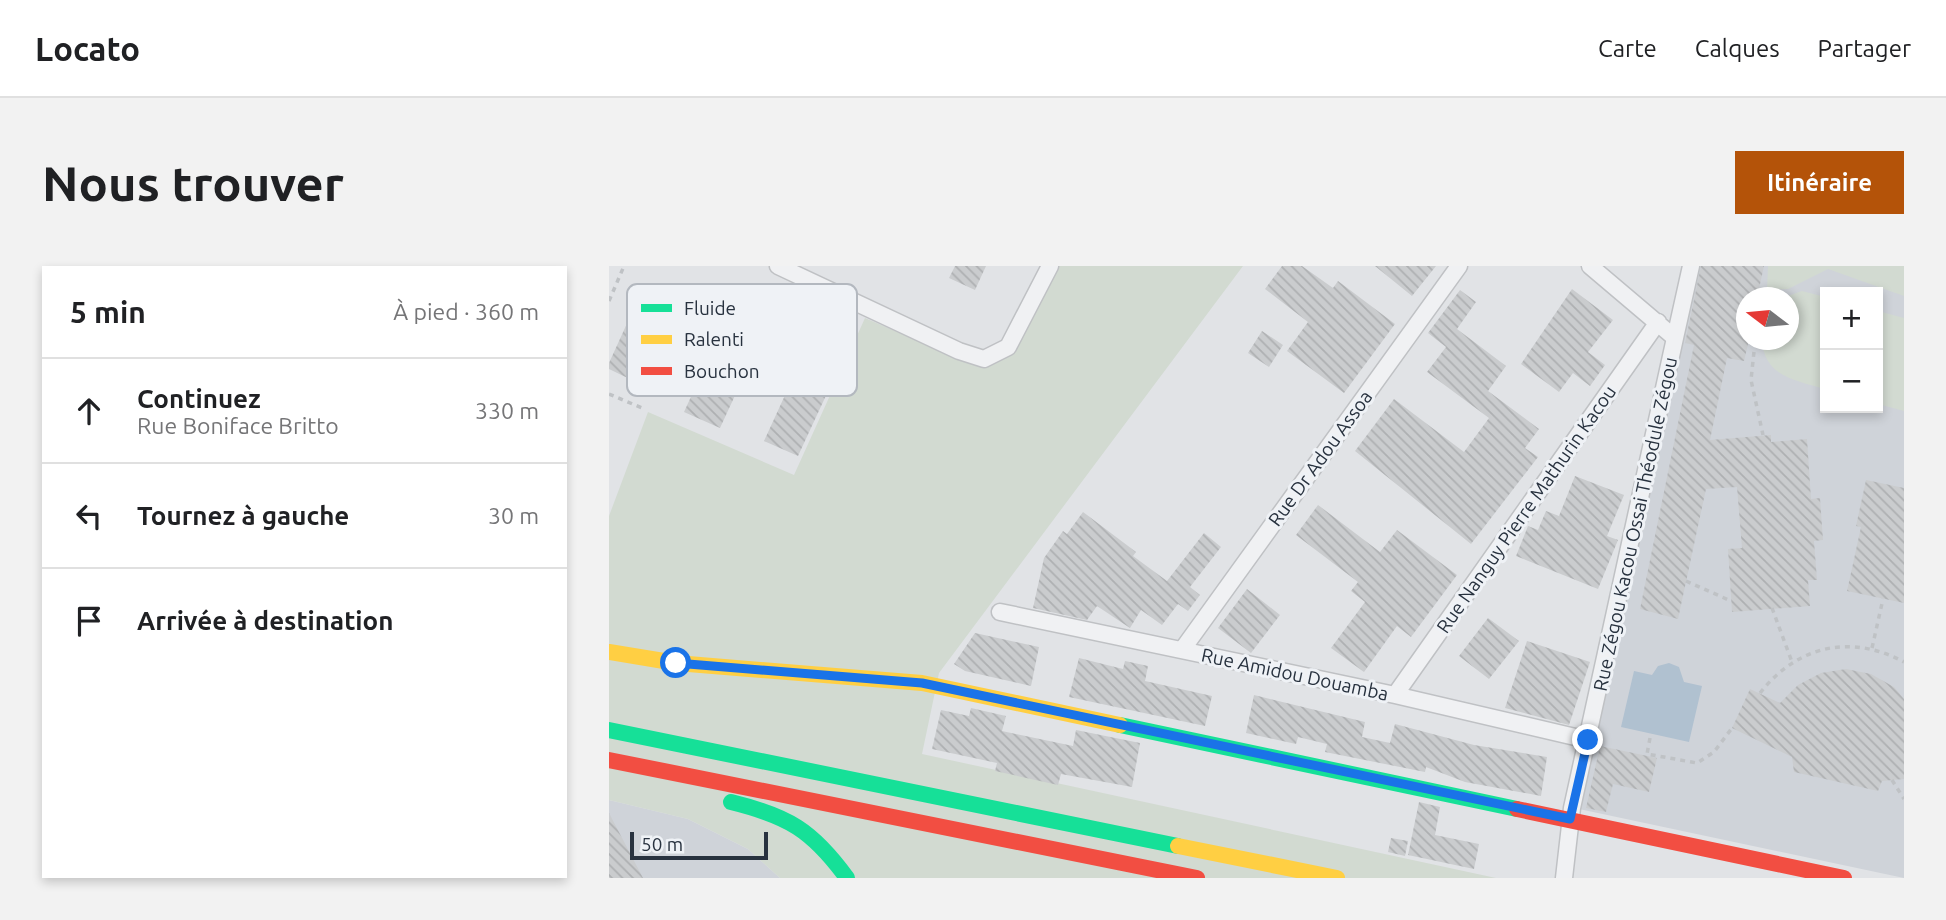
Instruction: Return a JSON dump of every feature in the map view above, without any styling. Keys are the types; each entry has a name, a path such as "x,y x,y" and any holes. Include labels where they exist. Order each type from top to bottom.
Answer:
{"main road":[{"path":"609,652 676,663 922,683 1844,878"},
{"path":"609,730 1337,878"},
{"path":"609,760 1197,878"},
{"path":"609,770 775,813 795,821 809,830 847,878"}],"street":[{"path":"778,266 816,284"},
{"path":"857,303 959,351 983,359 1008,347 1050,266"},
{"name":"Rue Dr Adou Assoa","path":"1182,650 1459,266"},
{"name":"Rue Zégou Kacou Ossai Théodule Zégou","path":"1564,878 1570,819 1675,338 1590,266"},
{"path":"1675,338 1691,266"},
{"name":"Rue Nanguy Pierre Mathurin Kacou","path":"1395,695 1658,322"},
{"name":"Rue Amidou Douamba","path":"1000,612 1395,695 1588,740"}],"path":[{"path":"609,301 624,266"},
{"path":"1754,350 1751,380 1763,435"},
{"path":"609,394 642,408"},
{"path":"1686,581 1731,601"},
{"path":"1871,648 1883,599"},
{"path":"1772,608 1792,662"},
{"path":"1760,693 1773,677 1792,662 1826,647 1871,648 1904,662"},
{"path":"1650,738 1647,754 1697,763 1714,752 1732,728"},
{"path":"1892,780 1904,799"}],"shaded area":[{"path":"1049,266 1243,266 939,673 922,754 1496,878 780,878 748,849 688,819 609,800 609,516 648,412 794,475 830,396 857,396 857,336 865,318 962,360 1010,349"},
{"path":"1693,266 1904,266 1904,878 1579,809"},
{"path":"1768,266 1904,266 1904,296 1828,269 1792,287 1767,287"},
{"path":"1799,292 1820,296 1820,387 1783,375 1769,362 1764,352 1799,350"},
{"path":"1883,312 1904,318 1904,411 1883,405"},
{"path":"609,800 688,819 748,849 780,878 609,878"}],"water":[{"path":"1669,663 1679,667 1684,682 1702,686 1689,742 1621,727 1634,671 1652,675 1658,666"}],"building":[{"path":"955,266 986,266 975,290 949,278"},
{"path":"1282,266 1302,266 1333,288 1338,281 1395,324 1344,393 1287,351 1308,322 1265,289"},
{"path":"1375,266 1436,266 1412,296"},
{"path":"1701,266 1764,266 1759,287 1736,287 1736,350 1747,350 1744,361 1727,358 1710,440 1771,435 1771,442 1807,439 1811,499 1820,498 1823,540 1814,541 1817,580 1808,580 1810,606 1732,612 1728,549 1742,548 1737,487 1706,489 1678,619 1640,609 1694,345 1685,343"},
{"path":"1572,289 1613,320 1588,352 1605,365 1590,386 1573,373 1559,392 1521,364"},
{"path":"1460,290 1476,302 1457,329 1506,366 1488,391 1539,429 1525,448 1538,457 1471,544 1355,451 1394,399 1464,452 1489,418 1427,372 1446,347 1428,333"},
{"path":"627,323 627,378 609,369 609,363"},
{"path":"1262,331 1283,345 1269,367 1248,353"},
{"path":"691,396 735,396 720,428 684,412"},
{"path":"785,396 826,396 798,456 764,441"},
{"path":"1575,476 1624,495 1607,536 1618,540 1598,589 1516,556 1528,526 1538,530 1546,511 1559,516"},
{"path":"1866,480 1904,488 1904,603 1847,591 1861,527 1856,526"},
{"path":"1318,505 1380,552 1397,530 1457,575 1411,637 1397,626 1364,672 1331,648 1365,602 1351,591 1358,582 1296,535"},
{"path":"1083,512 1136,552 1133,556 1167,581 1204,533 1221,547 1190,587 1200,595 1188,611 1178,604 1162,625 1141,610 1130,628 1097,606 1087,620 1033,608 1044,558 1063,531 1067,534"},
{"path":"1247,589 1280,615 1251,653 1218,628"},
{"path":"1488,618 1519,641 1489,679 1459,656"},
{"path":"975,633 1039,647 1031,686 965,671 954,664"},
{"path":"1527,641 1590,662 1569,725 1505,708"},
{"path":"1079,658 1123,669 1125,661 1148,666 1145,681 1212,696 1205,726 1069,697"},
{"path":"1846,669 1871,674 1894,687 1904,699 1904,779 1882,781 1878,791 1794,772 1792,757 1732,728 1750,689 1780,703 1798,685 1821,673"},
{"path":"1254,695 1365,722 1362,737 1390,743 1395,724 1474,745 1547,757 1541,796 1465,782 1426,767 1425,772 1325,752 1327,744 1298,737 1296,744 1246,733"},
{"path":"971,708 1006,716 1002,731 1073,746 1076,730 1140,743 1132,787 1061,774 1058,785 995,771 997,763 932,749 941,710 969,716"},
{"path":"1600,746 1657,758 1649,792 1613,784 1606,812 1586,808"},
{"path":"1419,802 1440,807 1435,835 1479,844 1474,869 1408,855"},
{"path":"609,813 643,878 609,878"},
{"path":"1391,838 1408,841 1405,856 1388,852"}],"traffic: fast":[{"path":"1120,725 1517,809"},
{"path":"609,730 1178,846"},
{"path":"731,802 768,813 797,827 822,848 847,878"}],"traffic: slow":[{"path":"609,652 676,663 922,683 1120,725"},
{"path":"1178,846 1337,878"}],"traffic: jam":[{"path":"609,760 1197,878"},
{"path":"1517,809 1844,878"}],"route":[{"path":"676,663 922,683 1570,819 1588,740"}]}
